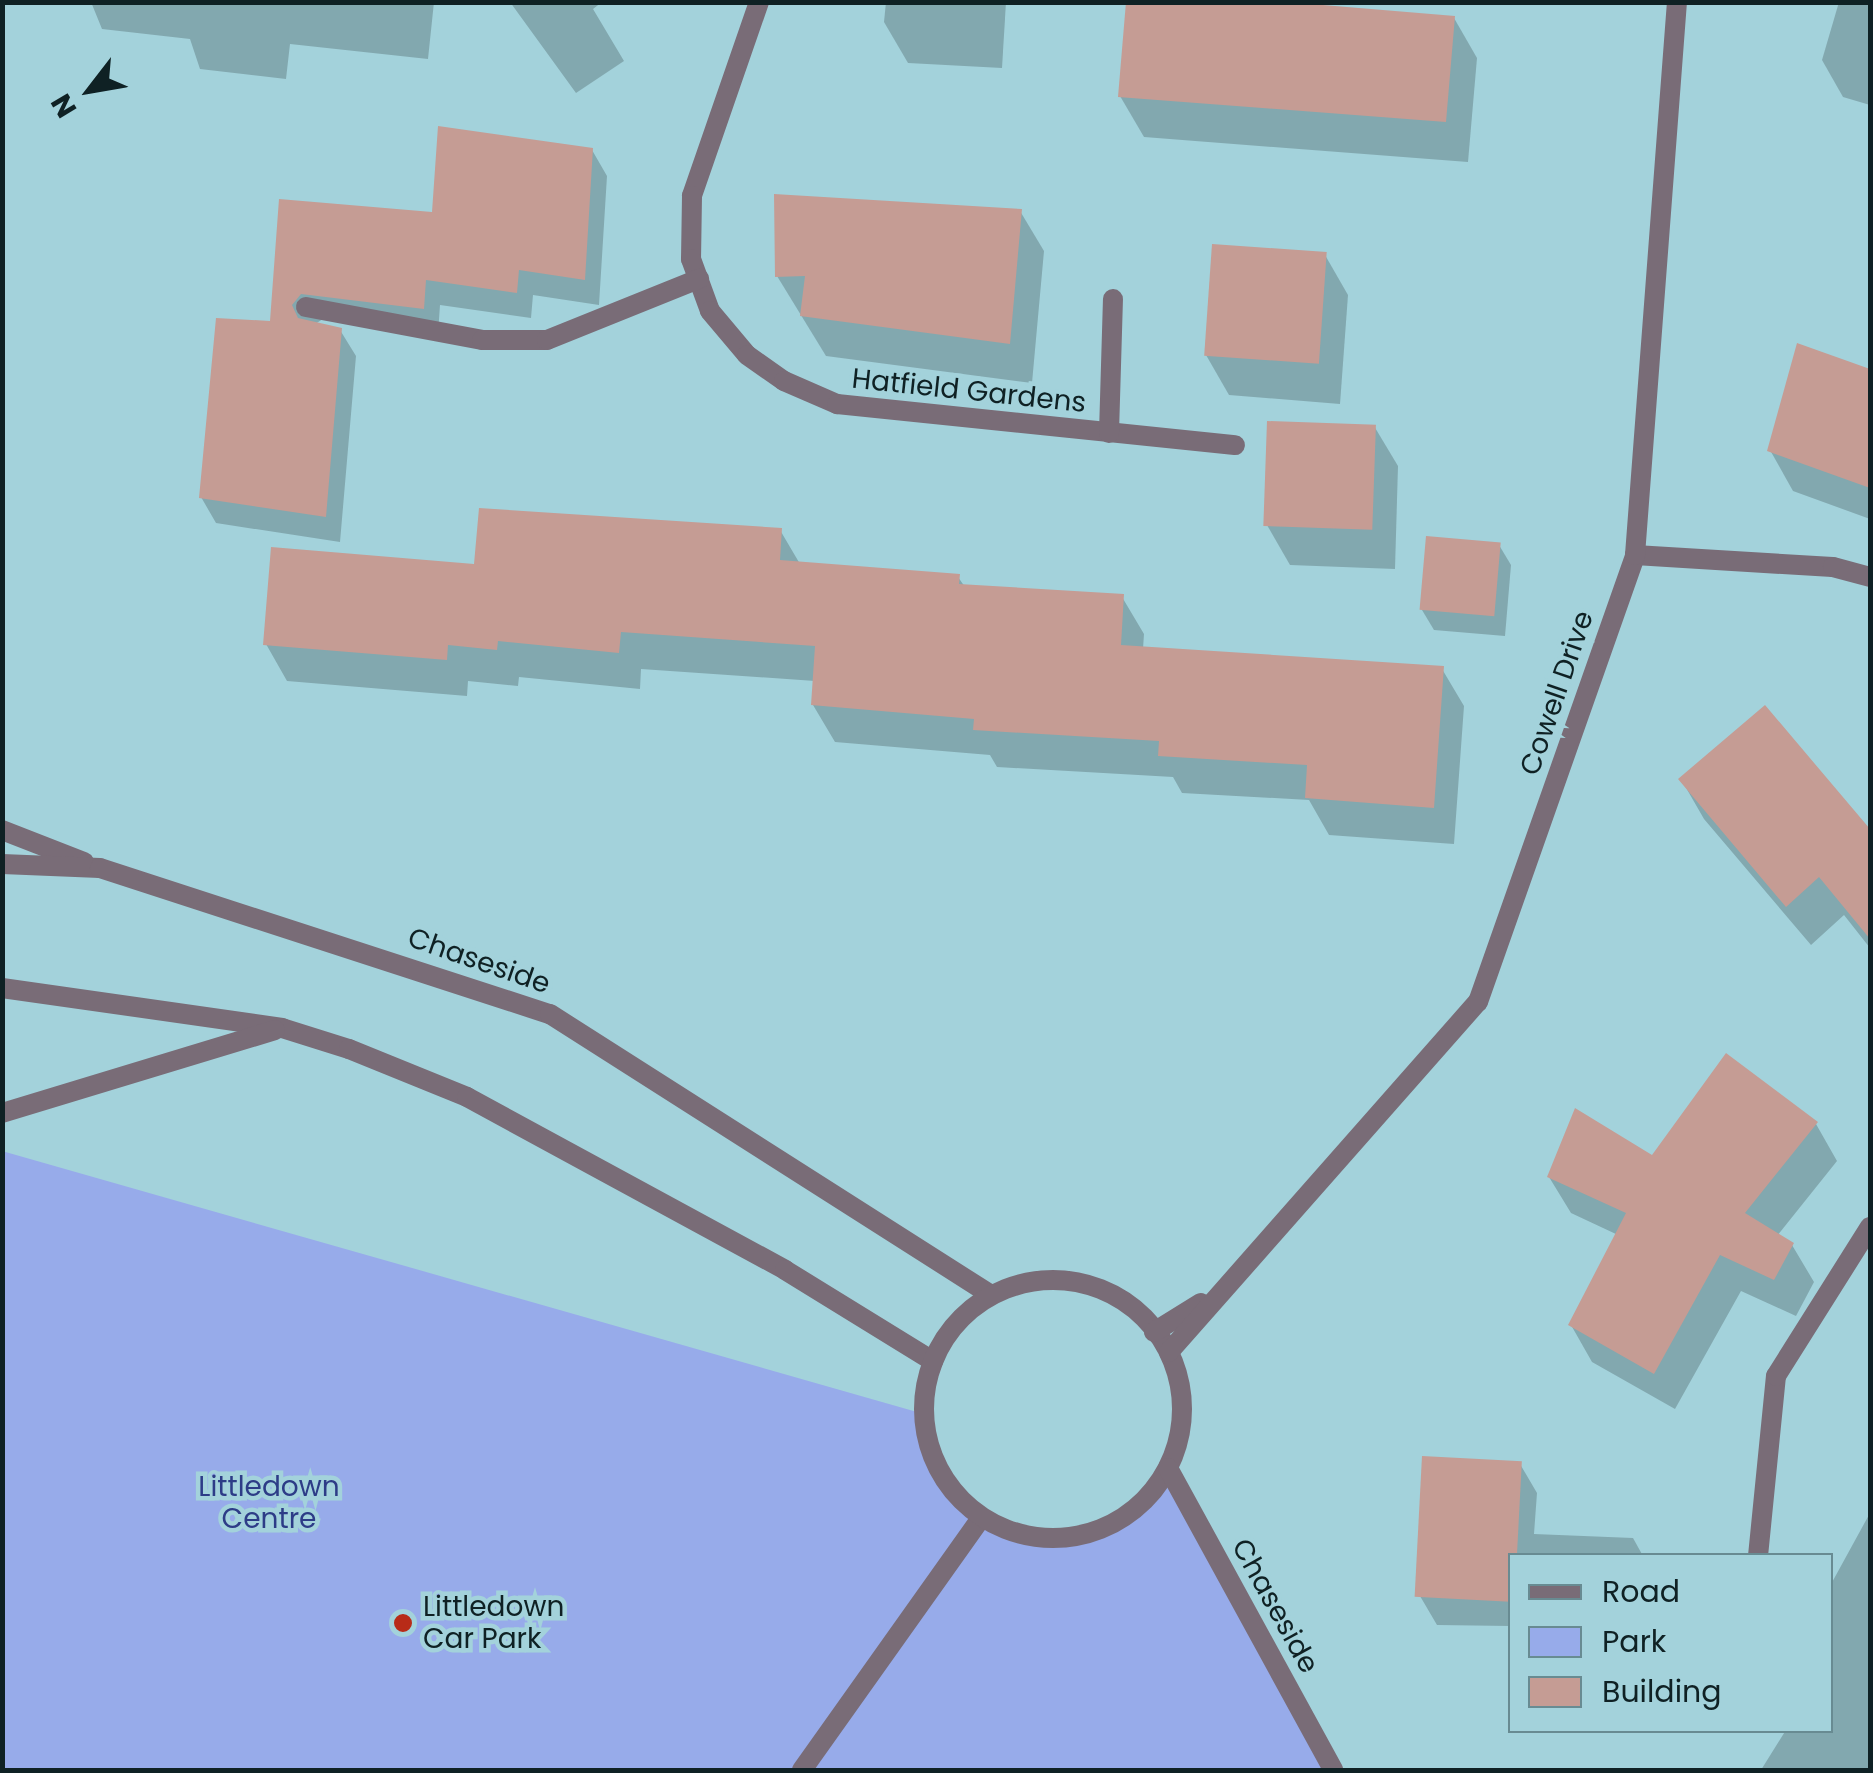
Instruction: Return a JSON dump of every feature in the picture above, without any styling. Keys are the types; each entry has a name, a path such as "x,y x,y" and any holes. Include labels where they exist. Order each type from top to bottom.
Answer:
{"street":[{"name":"Hatfield Gardens","path":"758,2 692,196 691,259 710,311 747,355 784,381 837,404 1235,445"},
{"name":"Cowell Drive","path":"1170,1352 1216,1294 1478,1002 1635,555 1677,2"},
{"path":"306,307 482,340 547,340 699,280"},
{"name":"Hatfield Gardens","path":"1110,434 1112,299"},
{"path":"1635,555 1834,566 1870,577"},
{"path":"2,830 100,868"},
{"name":"Chaseside","path":"2,864 100,868 550,1014 991,1295"},
{"path":"2,988 282,1028 467,1096 785,1270 932,1361"},
{"path":"2,1113 282,1028"},
{"path":"1758,1553 1776,1376 1870,1227"},
{"path":"1029,1281 1070,1281 1110,1292 1170,1352 1180,1386 1180,1429 1168,1468 1128,1515 1099,1530 1034,1537 982,1517 936,1465 924,1414 932,1361 966,1312 991,1295 1029,1281"},
{"name":"Cowell Drive","path":"1154,1332 1216,1294"},
{"name":"Chaseside","path":"1168,1468 1333,1770"},
{"path":"802,1770 982,1517"}],"green space":[{"name":"Littledown Centre","path":"2,1151 924,1414 937,1465 955,1494 1007,1530 1067,1537 1099,1530 1128,1515 1168,1468 1333,1770 3,1770"}],"building":[{"path":"1126,2 1287,2 1455,16 1446,122 1118,97"},
{"path":"438,126 593,148 585,280 519,270 517,293 426,280 424,309 301,294 292,305 298,318 342,328 326,517 199,498 216,318 270,321 279,199 432,212"},
{"path":"774,194 1022,209 1010,344 800,316 805,276 775,277"},
{"path":"1212,244 1327,252 1319,364 1204,356"},
{"path":"1797,343 1870,369 1870,488 1767,451"},
{"path":"1267,421 1376,425 1372,530 1263,526"},
{"path":"479,508 782,528 780,560 960,574 959,584 1124,594 1121,645 1444,666 1434,808 1305,798 1307,765 1158,756 1159,741 973,730 974,719 811,705 815,646 621,632 619,653 498,641 497,650 448,645 447,660 263,645 271,547 474,564"},
{"path":"1426,536 1501,543 1494,616 1420,610"},
{"path":"1765,705 1870,829 1870,939 1819,877 1786,907 1678,779"},
{"path":"1726,1053 1818,1122 1745,1213 1794,1243 1774,1280 1720,1255 1654,1374 1568,1325 1626,1213 1547,1177 1575,1108 1652,1155"},
{"path":"1422,1456 1522,1461 1517,1553 1508,1553 1508,1602 1415,1597"}],"place":[{"name":"Littledown Car Park","path":"403,1623"}]}
